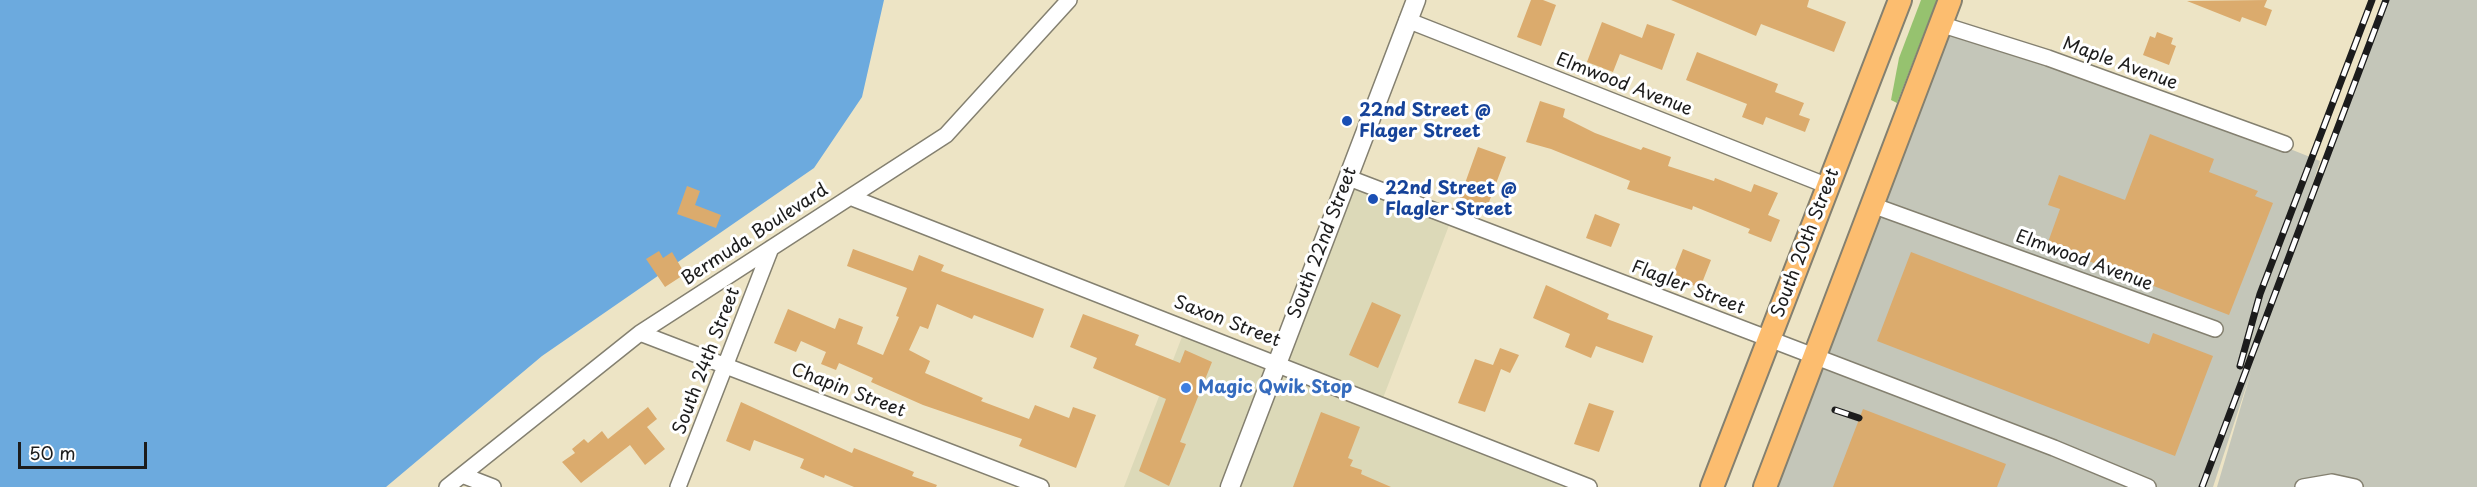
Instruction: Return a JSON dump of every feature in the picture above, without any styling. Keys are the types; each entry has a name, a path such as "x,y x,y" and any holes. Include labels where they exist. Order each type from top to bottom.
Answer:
{"main road":[{"name":"South 20th Street","path":"1712,487 1900,0"},
{"path":"1765,487 1950,0"}],"street":[{"name":"Bermuda Boulevard","path":"447,487 640,333 946,135 1069,0"},
{"name":"South 22nd Street","path":"1230,487 1416,0"},
{"name":"Elmwood Avenue","path":"1407,20 1828,186"},
{"name":"Maple Avenue","path":"1940,24 2048,58 2285,144"},
{"name":"Flagler Street","path":"1349,178 1813,358 2054,448 2148,487"},
{"name":"Saxon Street","path":"850,197 1276,362 1589,487"},
{"name":"Elmwood Avenue","path":"1872,205 2215,329"},
{"name":"South 24th Street","path":"678,487 771,248"},
{"name":"Chapin Street","path":"640,333 1041,487"},
{"path":"462,475 493,487"},
{"path":"2303,487 2332,482 2355,487"}],"shaded area":[{"path":"2382,0 2477,0 2477,487 2217,487 2251,372 2213,487 1766,487 1942,23 2198,112 2320,161 2292,249"},
{"path":"1350,173 1453,215 1380,406 1581,487 1124,487 1185,329 1275,363"}],"green space":[{"path":"1921,0 1937,0 1897,103 1891,100 1899,58"}],"water":[{"path":"0,0 884,0 862,97 814,168 542,356 386,487 0,487"}],"building":[{"path":"1531,0 1543,0 1556,5 1541,46 1517,37"},
{"path":"1671,0 1809,0 1807,7 1846,22 1834,52 1761,24 1756,36"},
{"path":"2267,0 2264,7 2272,10 2266,26 2242,17 2240,22 2187,1"},
{"path":"1602,22 1642,38 1647,24 1675,34 1662,70 1620,54 1613,72 1587,62"},
{"path":"2157,32 2173,38 2171,44 2176,46 2169,65 2143,55 2150,36 2155,38"},
{"path":"1697,52 1778,84 1775,92 1804,103 1799,115 1810,119 1805,132 1766,117 1763,125 1742,117 1747,104 1686,80"},
{"path":"1540,101 1565,109 1563,117 1595,133 1641,150 1643,147 1671,157 1668,166 1714,181 1715,178 1751,192 1754,184 1778,193 1768,215 1780,220 1771,242 1748,233 1750,229 1693,206 1692,210 1627,189 1630,181 1551,149 1526,142"},
{"path":"2150,134 2214,159 2209,172 2258,191 2255,196 2273,203 2229,315 2047,245 2060,209 2048,205 2059,175 2125,200"},
{"path":"1478,147 1506,157 1486,210 1459,200"},
{"path":"687,186 700,191 695,205 721,215 716,228 677,214"},
{"path":"1595,214 1620,224 1611,247 1586,238"},
{"path":"853,249 913,271 919,255 944,265 941,271 1044,309 1033,338 974,315 972,319 937,304 928,329 920,326 909,350 930,361 925,373 983,398 981,401 1029,419 1035,405 1069,418 1073,407 1096,415 1076,468 1019,446 1022,439 923,405 871,382 873,378 839,363 836,370 821,364 826,352 801,341 796,352 774,343 788,309 835,329 839,318 863,327 857,344 883,355 899,317 896,316 907,288 847,266"},
{"path":"1683,249 1711,260 1700,288 1672,277"},
{"path":"659,251 663,258 672,252 685,274 665,287 646,259"},
{"path":"1911,252 2149,344 2153,333 2213,356 2175,456 1877,341"},
{"path":"1546,285 1609,314 1607,319 1653,336 1643,363 1596,346 1591,358 1565,347 1570,334 1533,318"},
{"path":"1372,302 1401,315 1378,368 1349,355"},
{"path":"1083,314 1139,335 1135,345 1180,363 1185,350 1212,362 1180,442 1186,444 1169,486 1139,471 1166,399 1093,368 1097,358 1070,347"},
{"path":"1500,348 1519,355 1510,373 1501,369 1485,412 1458,403 1475,359 1493,365"},
{"path":"741,402 852,453 854,448 914,472 912,476 937,485 936,487 854,487 800,468 804,459 754,440 750,451 726,441"},
{"path":"1589,403 1614,411 1599,452 1574,444"},
{"path":"648,407 657,419 647,427 665,449 645,465 630,445 581,483 562,462 575,453 572,449 584,439 588,443 602,431 608,439"},
{"path":"1863,409 2006,464 1997,487 1833,487"},
{"path":"1321,412 1360,427 1348,458 1353,460 1350,466 1362,470 1361,474 1391,487 1293,487"}],"railway":[{"path":"2240,366 2260,294 2372,0"},
{"path":"2202,487 2386,0"},
{"path":"1835,410 1859,418"}],"place":[{"name":"22nd Street @ Flager Street","path":"1347,121"},
{"name":"22nd Street @ Flagler Street","path":"1373,199"},
{"name":"Magic Qwik Stop","path":"1186,388"}]}
